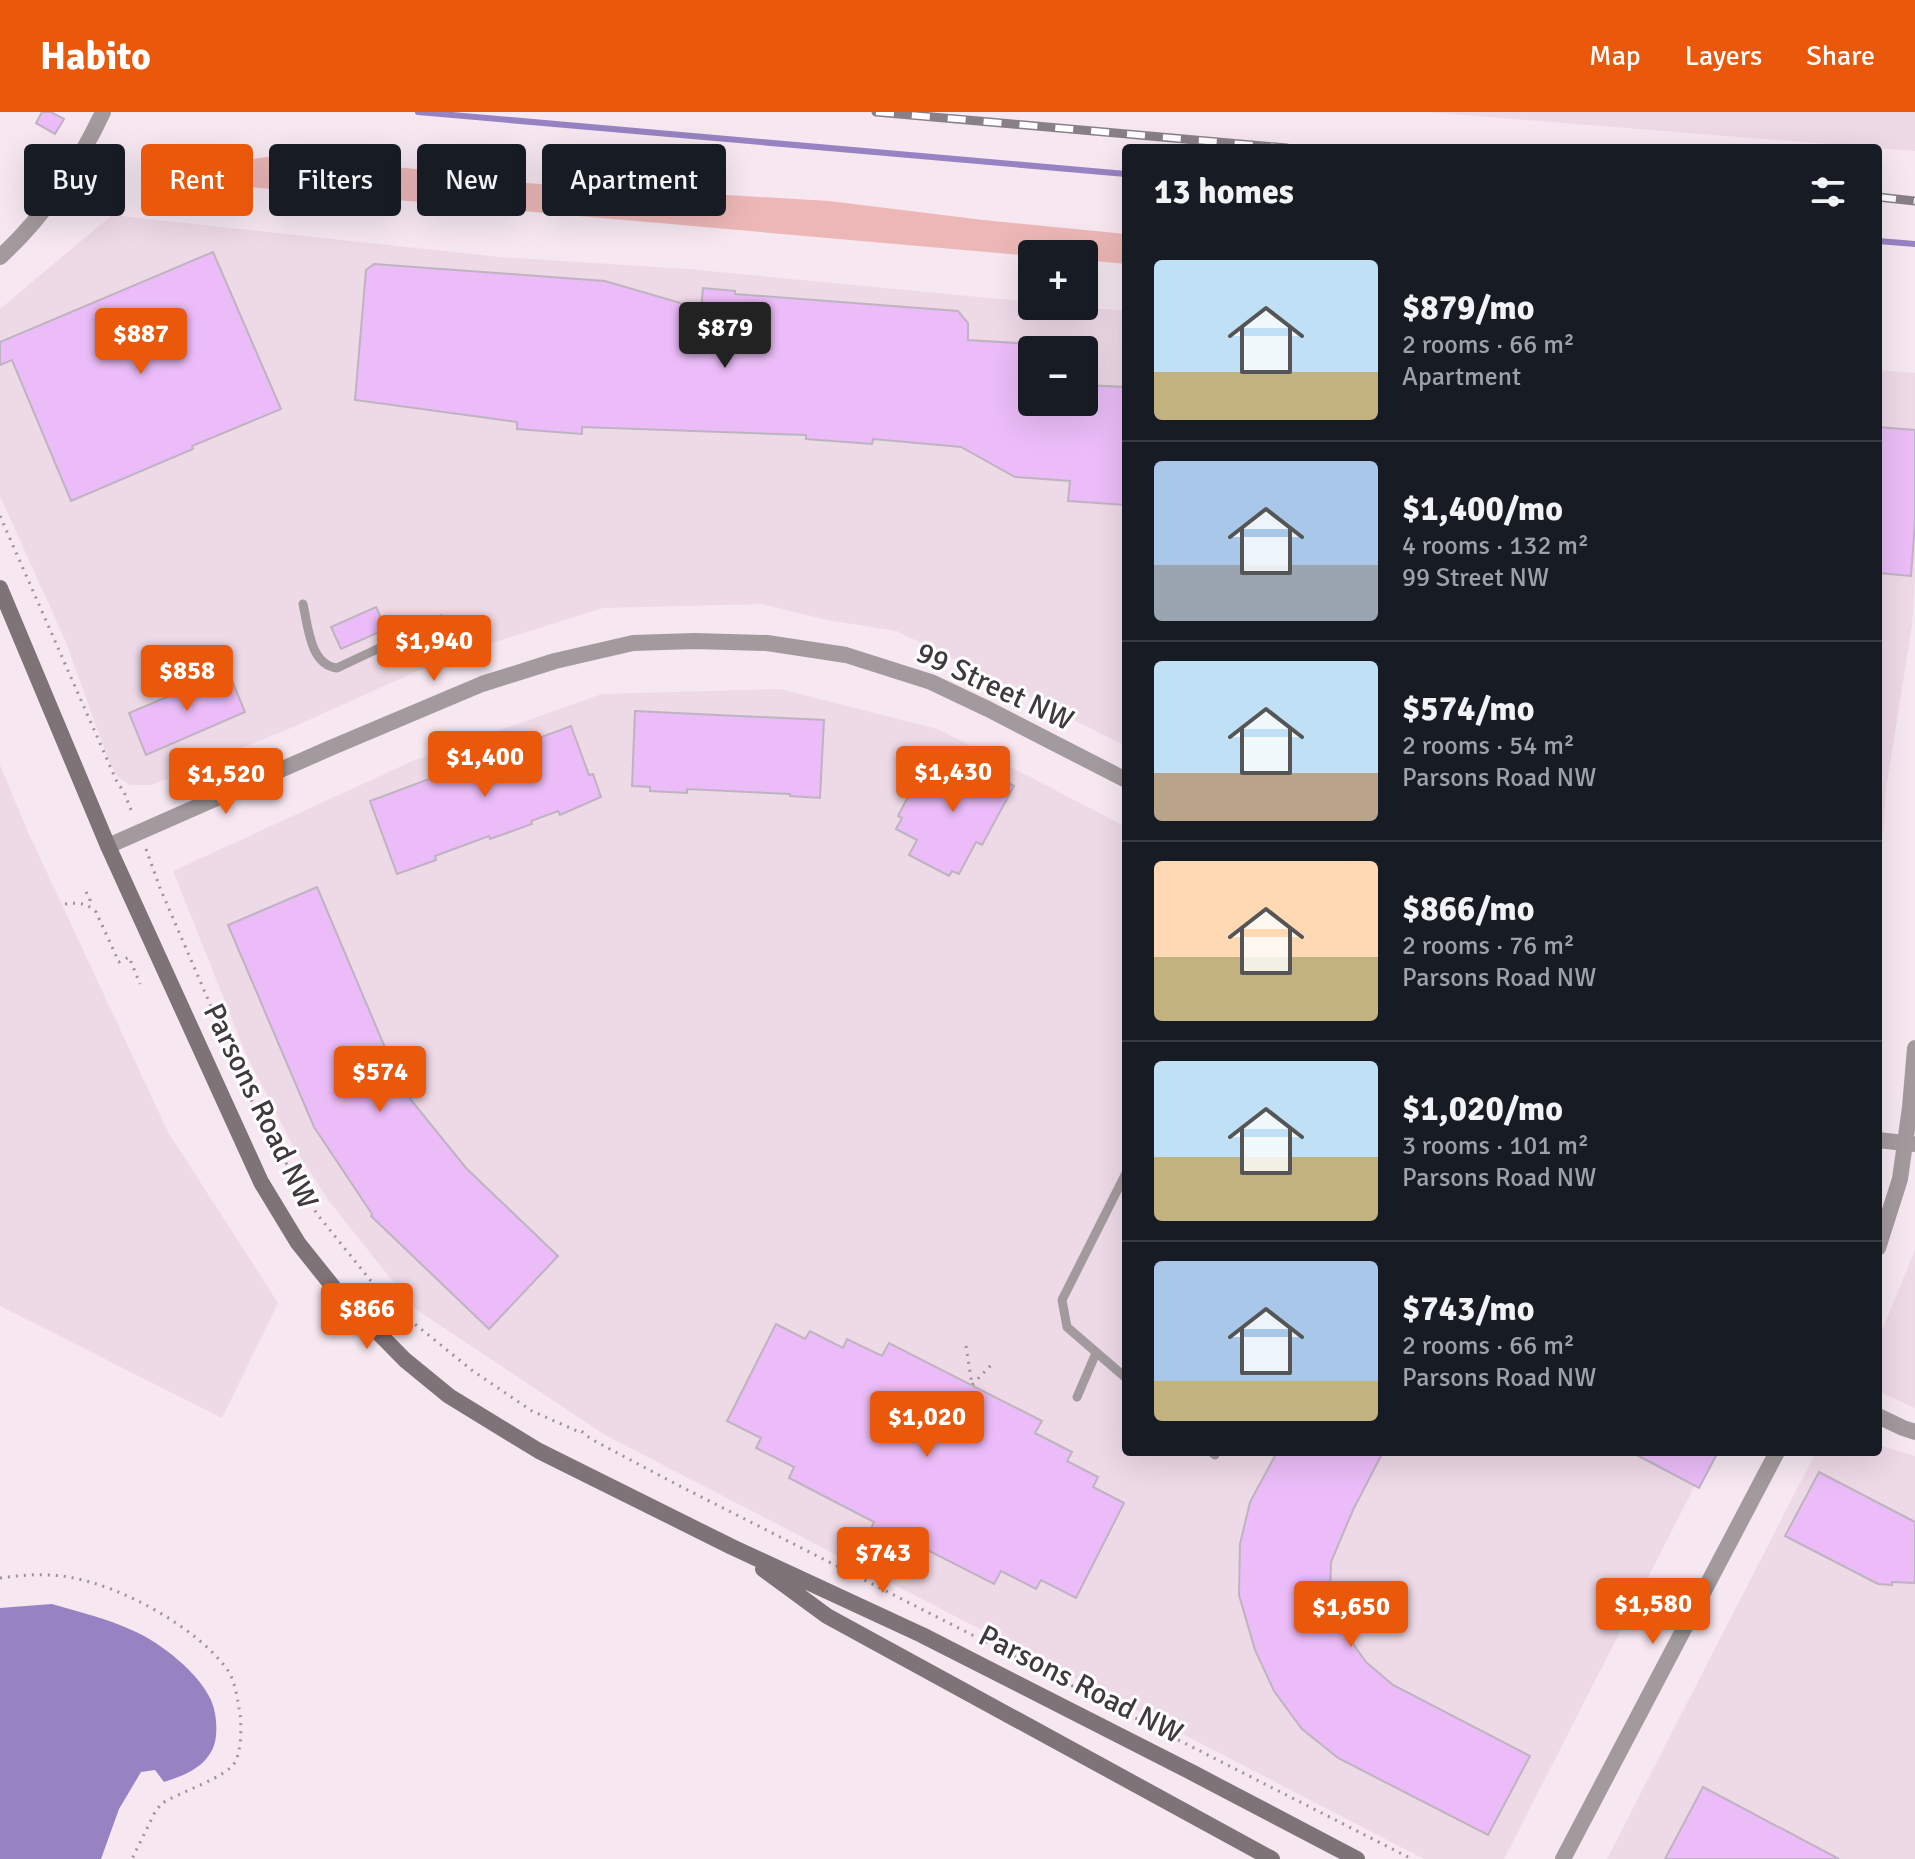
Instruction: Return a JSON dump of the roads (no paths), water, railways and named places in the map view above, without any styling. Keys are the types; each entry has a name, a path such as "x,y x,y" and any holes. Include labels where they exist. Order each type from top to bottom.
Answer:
{"main road":[{"name":"Parsons Road NW","path":"0,588 108,846 261,1182 298,1243 334,1288 405,1360 449,1396 539,1451 732,1547 922,1635 1357,1859"},
{"name":"Parsons Road NW","path":"732,1547 827,1616 1272,1859"}],"street":[{"path":"0,257 57,192 103,112"},
{"name":"99 Street NW","path":"108,846 482,684 555,661 633,643 767,643 846,655 931,682 1122,778"},
{"path":"1882,1235 1910,1144 1915,1048"},
{"path":"1882,1140 1910,1144"},
{"path":"1882,1418 1915,1432"},
{"path":"1563,1859 1775,1456"}],"lane":[{"path":"303,604 315,651 322,662 337,668 441,619"},
{"path":"1122,1181 1062,1300 1067,1327 1122,1375"},
{"path":"1077,1397 1096,1353"}],"waterway":[{"path":"418,112 1122,174"},
{"path":"1882,241 1915,244"}],"railway":[{"path":"876,112 1241,144"},
{"path":"1882,197 1915,201"}]}
